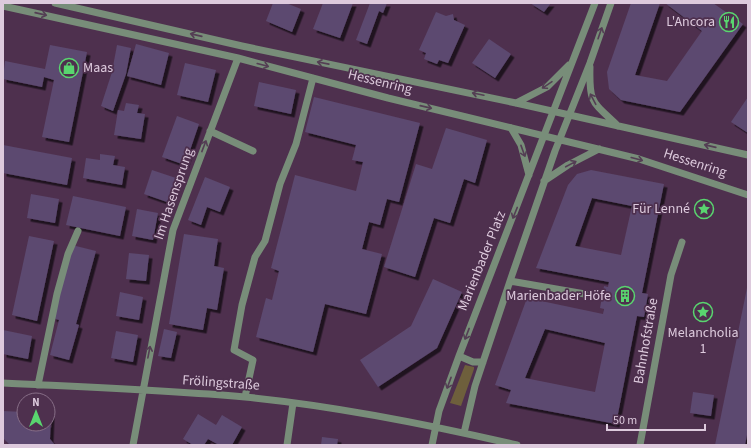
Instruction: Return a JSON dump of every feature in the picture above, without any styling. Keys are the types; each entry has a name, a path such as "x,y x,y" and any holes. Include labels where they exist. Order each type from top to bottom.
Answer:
{"street":[{"name":"Hessenring","path":"55,3 242,46 554,111 748,155"},
{"name":"Marienbader Platz","path":"432,445 435,426 459,356 530,176 595,3"},
{"path":"464,433 475,386 544,181 590,63 611,3"},
{"name":"Hessenring","path":"3,6 238,58 673,169 748,195"},
{"name":"Im Hasensprung","path":"133,445 173,230 238,58"},
{"name":"Marienbader Platz","path":"516,103 547,87 573,61"},
{"path":"590,63 589,91 593,102 618,126"},
{"path":"245,397 253,360 234,350 242,304 256,257 265,241 280,184 296,144 313,78"},
{"path":"511,128 521,145 530,176"},
{"path":"210,131 253,151"},
{"path":"544,181 568,165 599,150"},
{"path":"38,385 59,287 68,254 78,231"},
{"name":"Bahnhofstraße","path":"640,445 671,274 682,242"},
{"path":"510,281 585,294"},
{"path":"459,356 473,362 483,362"},
{"name":"Frölingstraße","path":"3,383 245,397 398,418 517,445"},
{"path":"287,445 293,403"}],"shaded area":[{"path":"465,365 474,367 474,369 461,406 450,403"}],"building":[{"path":"273,3 286,3 301,9 292,32 266,21"},
{"path":"323,3 353,3 340,38 313,29"},
{"path":"370,3 387,3 383,13 379,11 367,44 356,40"},
{"path":"530,3 551,3 544,12"},
{"path":"631,3 660,3 635,75 667,81 702,31 665,3 713,3 743,24 680,112 621,100 609,89 607,72"},
{"path":"436,12 446,16 453,14 454,20 465,25 448,63 439,60 437,64 424,59 426,53 419,50"},
{"path":"489,39 511,54 495,78 472,63"},
{"path":"136,44 169,53 161,85 127,76"},
{"path":"50,45 87,52 69,142 42,137 54,80 44,77 42,87 3,79 5,61 45,69"},
{"path":"117,45 131,48 126,74 113,111 101,106 112,72"},
{"path":"185,63 216,70 208,102 177,95"},
{"path":"259,82 296,90 291,114 254,106"},
{"path":"314,97 420,123 399,202 387,199 380,225 369,222 362,249 382,254 366,314 325,304 313,352 256,337 266,298 272,300 279,271 271,268 295,175 356,191 363,162 352,160 356,145 305,132"},
{"path":"748,97 748,133 731,122"},
{"path":"126,103 139,105 137,113 145,114 141,139 114,135 118,110 124,111"},
{"path":"177,116 199,124 185,165 162,157"},
{"path":"446,128 487,140 475,183 464,179 450,223 434,218 415,277 384,267 416,164 432,169"},
{"path":"3,145 72,158 67,185 3,173"},
{"path":"100,154 115,156 113,165 125,167 122,185 83,178 86,158 100,160"},
{"path":"152,170 176,178 167,202 144,194"},
{"name":"Marienbader Höfe","path":"591,170 664,184 642,293 648,294 644,317 637,316 616,424 506,403 511,390 495,385 527,298 603,314 604,309 600,308 604,286 608,287 609,282 536,268 568,185 577,174","holes":["592,198 632,206 621,255 575,246","545,329 605,343 595,392 525,378"]},
{"path":"205,177 230,187 220,212 207,207 201,225 188,220"},
{"path":"31,194 59,199 55,223 27,218"},
{"path":"73,196 126,207 120,236 66,225"},
{"path":"137,209 158,213 153,240 132,236"},
{"path":"184,234 218,239 214,266 224,268 217,310 207,308 203,330 169,324"},
{"path":"29,236 54,241 37,321 12,315"},
{"path":"72,245 96,251 76,324 79,325 69,360 50,355 59,320 53,318"},
{"path":"129,253 149,255 146,281 126,279"},
{"path":"433,279 462,292 437,348 378,387 360,360 411,326"},
{"path":"747,288 748,430 745,445 715,445"},
{"path":"120,292 143,297 139,320 116,316"},
{"path":"164,329 177,332 171,358 158,356"},
{"path":"3,330 32,336 28,359 3,354"},
{"path":"116,331 138,335 133,362 111,358"},
{"path":"693,392 714,395 711,416 690,413"},
{"path":"3,411 16,412 16,432 50,432 50,439 55,445 10,445 3,438"},
{"path":"198,414 216,425 222,415 242,427 232,445 219,445 208,439 204,445 193,445 183,439"},
{"path":"322,437 338,439 337,445 321,445"}],"place":[{"name":"L'Ancora","path":"729,22"},
{"name":"Maas","path":"69,68"},
{"name":"Für Lenné","path":"704,209"},
{"name":"Marienbader Höfe","path":"625,296"},
{"name":"Melancholia 1","path":"703,312"}]}
